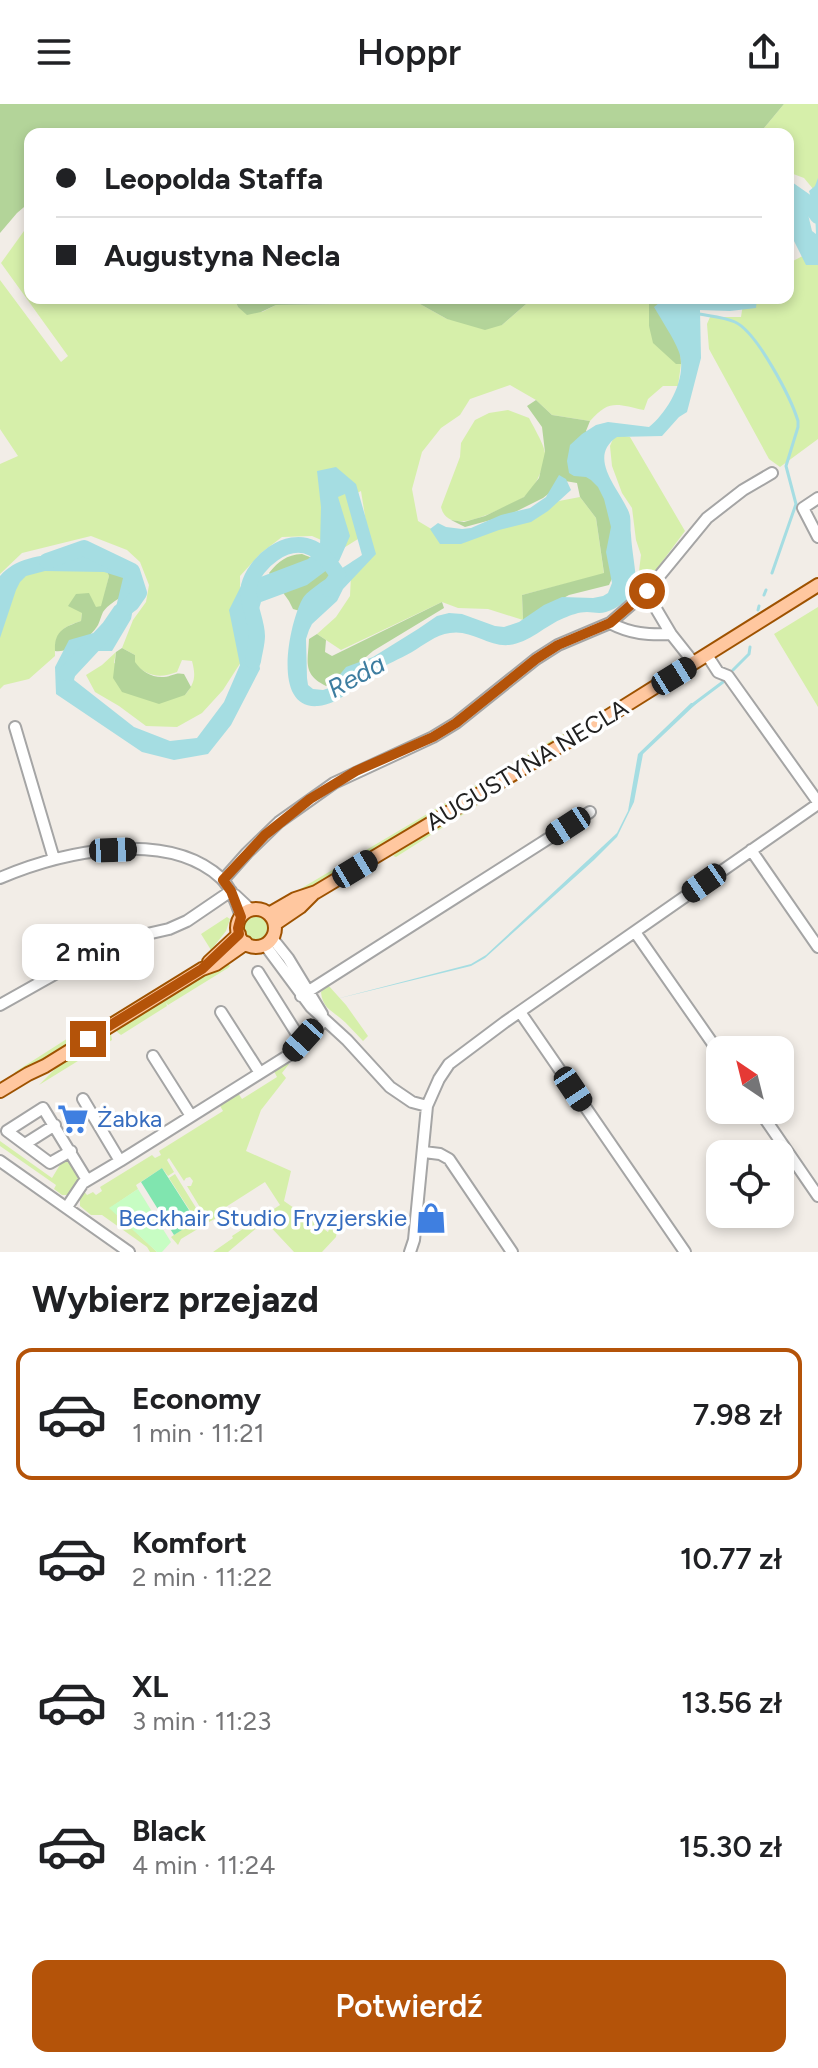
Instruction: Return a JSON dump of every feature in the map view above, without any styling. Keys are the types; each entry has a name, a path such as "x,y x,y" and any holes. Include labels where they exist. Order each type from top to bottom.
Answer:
{"main road":[{"name":"AUGUSTYNA NECLA","path":"272,919 295,899 316,892 580,734 818,585"},
{"path":"258,909 272,919 268,941 258,947 242,939 238,928 246,913 258,909"},
{"path":"0,1091 202,969 242,939"},
{"path":"0,1101 33,1079 45,1066"}],"street":[{"path":"223,880 279,822 334,783 433,737 456,723 536,659 558,645 610,623 650,587 707,518 743,490 772,473"},
{"path":"818,498 803,508 818,537"},
{"path":"650,587 659,615 694,663"},
{"path":"610,623 644,635 671,634"},
{"path":"410,1252 414,1240 427,1106 449,1064 818,803 728,676 718,672 707,655"},
{"path":"15,727 54,859"},
{"path":"305,993 590,812"},
{"path":"0,878 54,859 113,850 168,852 207,868 223,880 246,913"},
{"path":"751,850 818,947"},
{"path":"0,1005 112,942 169,929 187,921 231,891"},
{"path":"635,932 707,1036"},
{"path":"268,941 281,965 325,1020 390,1087 412,1102 427,1106"},
{"path":"258,972 303,1040"},
{"path":"221,1012 260,1073"},
{"path":"520,1012 685,1252"},
{"path":"67,1207 87,1180 289,1055 325,1020"},
{"path":"153,1056 191,1116"},
{"path":"83,1099 120,1161"},
{"path":"71,1151 50,1163 7,1131 43,1108 71,1151 87,1180"},
{"path":"769,1124 818,1196"},
{"path":"25,1144 55,1125"},
{"path":"424,1152 449,1159 512,1252"},
{"path":"0,1161 129,1252"}],"green space":[{"path":"0,104 784,104 764,128 24,128 24,207 0,233"},
{"path":"784,104 818,104 818,188 814,190 804,178 794,174 794,128 764,128"},
{"path":"24,231 24,295 1,263"},
{"path":"818,248 818,439 780,467 769,459 709,349 707,324 710,317 741,317 743,304 794,304 794,260"},
{"path":"0,280 61,362 68,356 31,304 237,304 238,307 262,312 276,305 420,304 447,319 502,325 526,304 649,304 649,326 681,364 678,386 663,386 648,399 644,410 608,406 590,421 552,415 536,400 510,385 470,399 460,415 441,428 422,452 412,489 418,521 443,536 524,521 559,501 580,497 596,518 604,574 522,595 523,620 488,609 458,608 442,602 341,650 317,634 336,617 350,596 351,575 371,554 361,491 353,495 358,539 342,549 312,536 282,537 261,553 240,576 241,662 223,690 202,713 177,727 146,726 95,692 86,675 116,652 114,663 185,695 193,683 192,661 182,660 177,672 153,675 138,667 133,662 135,655 122,648 133,620 146,602 149,585 140,562 127,550 91,536 22,553 0,574 0,464 18,456 0,429"},
{"path":"237,304 343,304 276,305 247,315"},
{"path":"420,304 526,304 502,325 485,330 447,319"},
{"path":"649,304 675,304 679,308 681,364 676,364 653,343"},
{"path":"536,400 552,415 590,421 586,431 612,510 615,572 609,585 569,595 523,620 522,595 604,573 596,518 580,497 577,483 565,481 543,498 509,515 465,527 451,520 464,522 485,516 524,497 539,478 545,452 542,427 527,406"},
{"path":"508,410 529,418 541,440 545,458 539,477 528,494 518,501 471,520 452,520 445,516 441,507 460,457 461,443 475,420 489,413"},
{"path":"615,434 630,437 685,531 644,586 639,571 641,555 632,508 622,493 612,466 610,446"},
{"path":"302,554 323,565 334,586 307,613 293,609 269,573 283,559"},
{"path":"105,567 109,576 102,606 82,613 81,621 60,632 55,656 29,679 4,685 0,689 0,633 15,588 28,569"},
{"path":"105,567 122,574 128,584 123,596 105,609 98,625 85,640 67,650 55,651 58,634 81,621 82,613 68,606 76,594 89,593 96,607 101,606 109,576"},
{"path":"442,602 444,608 373,651 340,679 326,686 310,672 309,639 317,634 326,640 325,652 332,656"},
{"path":"818,607 818,707 774,634"},
{"path":"122,648 135,655 135,662 147,673 160,677 184,674 191,687 185,695 159,704 122,692 113,678 116,652"},
{"path":"654,680 327,879 288,899 290,895"},
{"path":"582,739 396,857 393,856 404,846"},
{"path":"255,916 264,919 267,928 264,937 255,940 246,937 243,928 246,919"},
{"path":"227,917 230,919 226,931 211,950 201,934"},
{"path":"227,961 228,968 168,1005 166,1003 167,1006 121,1035 116,1031"},
{"path":"328,985 368,1036 363,1041 325,1004 321,992"},
{"path":"98,1019 103,1022 18,1076 14,1075 15,1072"},
{"path":"111,1034 112,1040 39,1085 61,1063"},
{"path":"287,1063 282,1073 286,1078 261,1110 246,1151 291,1171 284,1201 328,1232 333,1219 338,1222 336,1237 322,1252 294,1252 265,1221 228,1252 213,1252 280,1205 265,1182 218,1212 220,1216 209,1222 187,1186 191,1186 193,1181 190,1177 184,1181 169,1158 167,1160 174,1172 168,1176 162,1168 110,1208 157,1252 150,1252 102,1215 91,1215 80,1206 77,1198 83,1190 87,1195 93,1192 96,1195 102,1191 100,1187 152,1155 155,1158 161,1155 159,1151 223,1111 219,1104 238,1093 242,1099 277,1077 274,1071"},
{"path":"0,1141 52,1178 61,1163 69,1158 80,1177 69,1195 62,1195 54,1189 56,1185 0,1146"},
{"path":"162,1168 196,1221 174,1235 141,1182"},
{"path":"175,1174 206,1224 181,1239 178,1245 171,1237 196,1220 169,1178"},
{"path":"138,1189 171,1242 162,1252 157,1252 109,1208"}],"water":[{"path":"818,178 818,265 806,265 794,241 794,200 807,210 812,231 816,234 815,211 809,191"},
{"path":"658,304 756,304 756,308 730,311 700,310 701,358 687,412 662,436 617,437 608,446 604,456 605,466 630,516 636,585 636,592 614,609 603,613 572,615 516,644 502,645 465,633 445,634 379,669 334,702 318,706 303,703 294,694 288,662 289,643 298,609 313,588 362,555 345,494 338,497 350,536 339,561 307,585 261,602 254,626 260,669 231,725 208,754 174,760 142,752 56,694 55,667 69,640 111,628 123,578 104,572 45,571 26,576 16,590 0,638 0,576 11,566 58,554 124,559 139,578 131,619 112,651 81,651 74,680 134,727 170,741 197,738 224,702 240,665 229,610 242,584 308,559 320,547 321,507 317,471 336,467 356,484 376,554 309,630 306,639 307,678 308,685 313,689 329,688 346,667 373,657 437,616 462,614 504,627 519,622 562,597 603,596 608,593 612,583 606,552 611,527 604,499 591,480 569,473 567,461 570,445 596,425 608,422 649,427 669,403 678,383 681,362 677,346 654,307"},
{"path":"559,475 566,479 571,490 531,522 461,544 440,544 430,529 438,523 446,527 471,528 501,515 530,508 546,497"},
{"path":"691,703 697,703 643,754 634,802 617,837 485,958 471,966 336,999 471,964 486,955 617,833 628,811 638,754"}],"waterway":[{"name":"Reda","path":"794,193 808,203 818,216"},
{"path":"699,314 727,319 744,328 772,367 798,421 786,466 796,504 772,573"},
{"name":"Reda","path":"253,661 257,636 249,586 265,560 283,548 302,545 312,548 338,575 329,589"},
{"name":"Reda","path":"47,561 84,548 132,571 139,593 67,673"},
{"path":"764,595 766,590"},
{"path":"758,610 759,606"},
{"path":"733,670 749,654 750,647"},
{"path":"691,706 723,682"}],"place":[{"name":"Żabka","path":"73,1119"},
{"name":"Beckhair Studio Fryzjerskie","path":"431,1218"}],"route":[{"path":"88,1039 202,969 239,934 241,917 223,880 279,822 334,783 433,737 456,723 536,659 558,645 610,623 647,591"}]}
